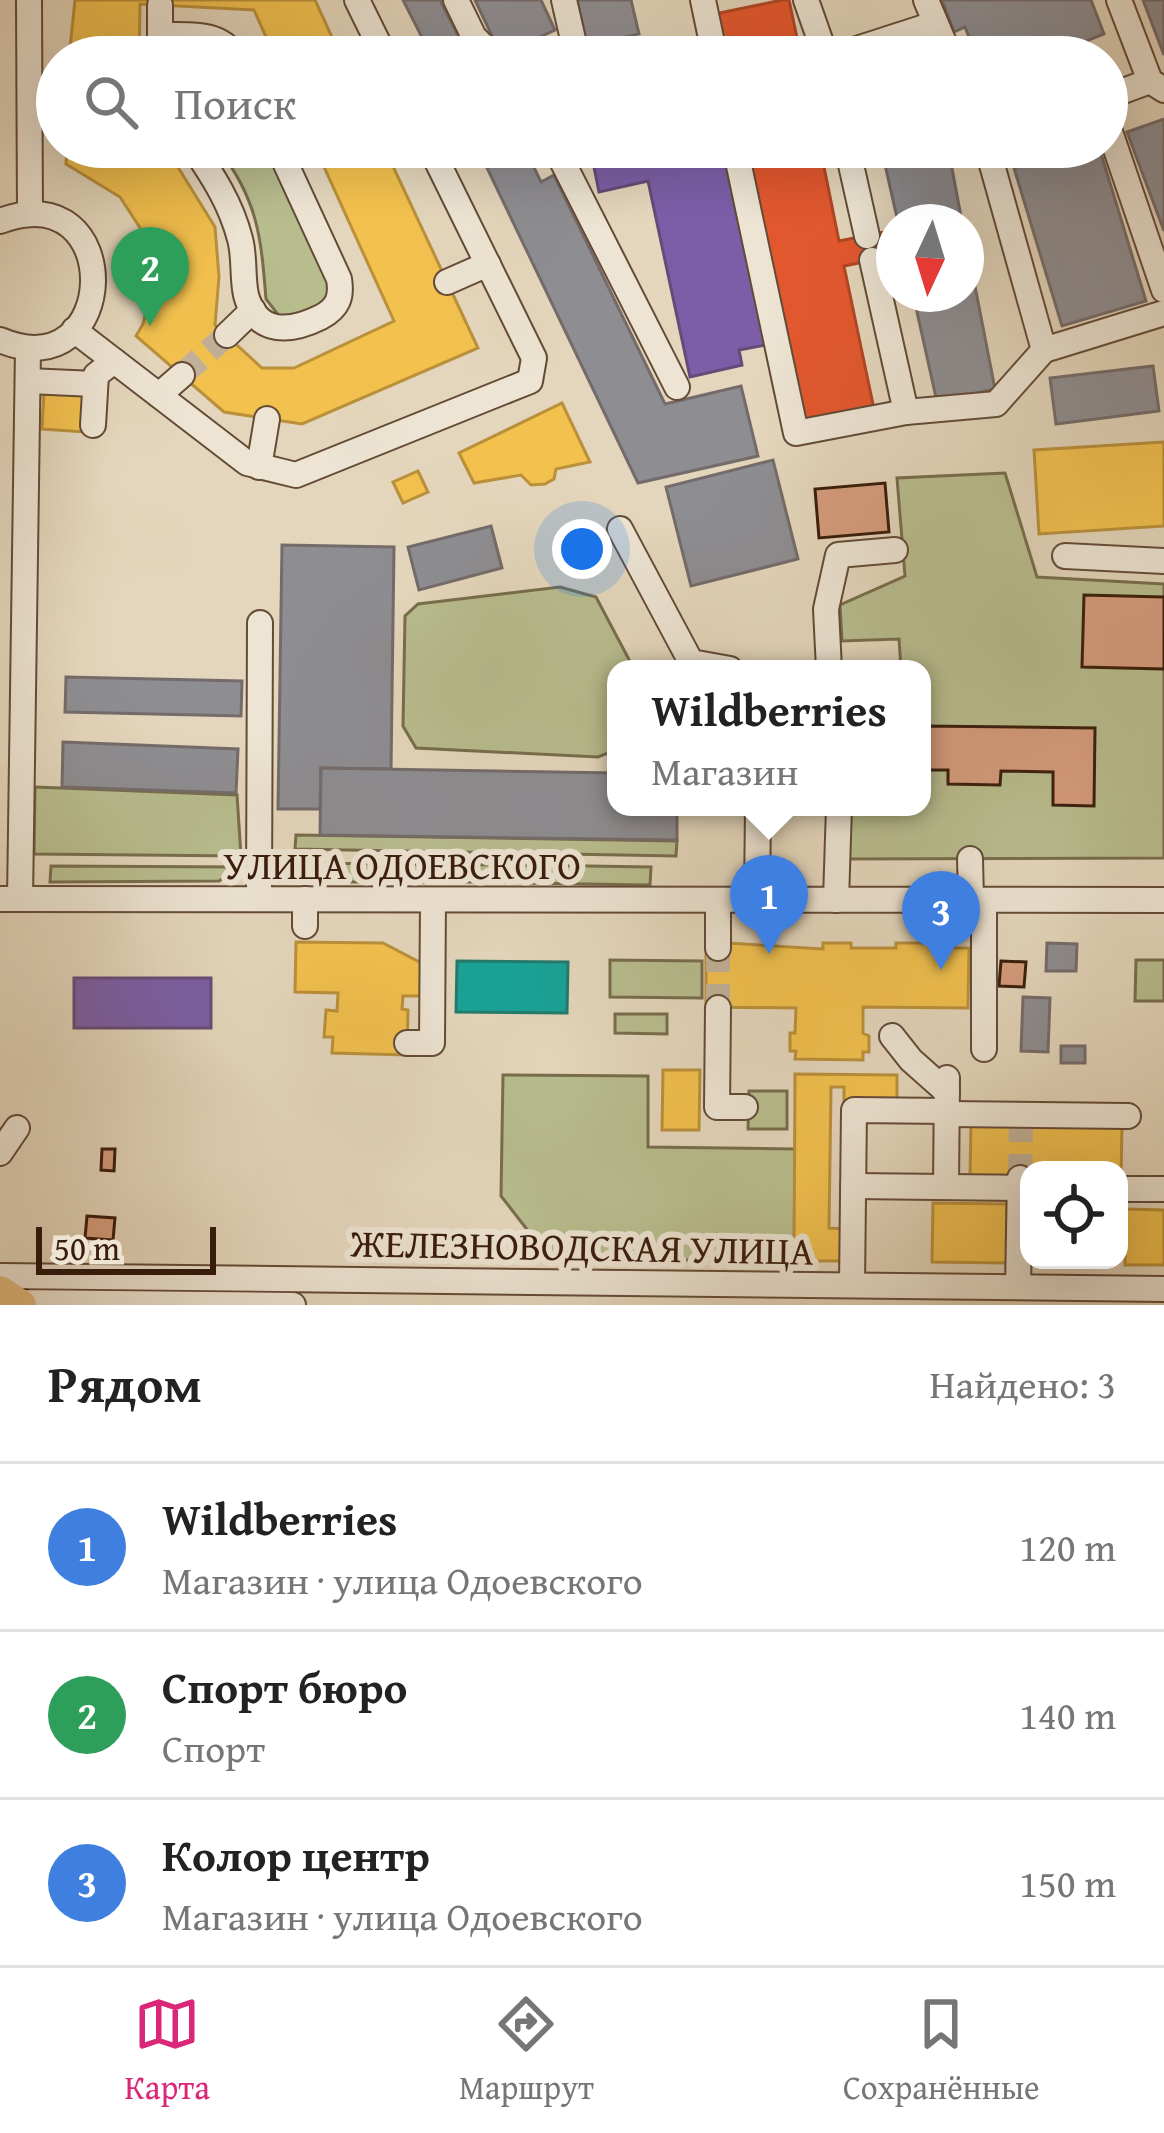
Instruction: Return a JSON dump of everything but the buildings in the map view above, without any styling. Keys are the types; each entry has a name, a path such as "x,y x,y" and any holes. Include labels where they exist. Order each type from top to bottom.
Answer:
{"street":[{"path":"29,0 30,214"},
{"path":"357,0 375,36"},
{"path":"456,0 474,36"},
{"path":"564,0 572,36"},
{"path":"703,0 711,36"},
{"path":"806,0 821,36"},
{"path":"1119,0 1157,85"},
{"path":"159,36 160,5"},
{"path":"876,36 930,12"},
{"path":"206,168 230,208 241,241 246,293 253,310 278,329 291,330 326,314 341,293 339,279 288,168"},
{"path":"74,330 256,466 296,475 530,381 534,358 440,168"},
{"path":"566,168 677,387"},
{"path":"739,168 796,433 906,412 996,404 1044,350 1164,313"},
{"path":"852,168 906,412"},
{"path":"993,168 1044,350"},
{"path":"1122,168 1164,290"},
{"path":"0,221 30,214 64,223 77,234 94,264 94,299 74,330 62,339 28,348 0,340"},
{"path":"447,282 488,264"},
{"path":"227,335 253,310"},
{"path":"10,899 12,677 28,348"},
{"path":"94,425 96,374 114,361"},
{"path":"164,399 186,379"},
{"path":"28,381 95,384"},
{"path":"256,466 264,418"},
{"path":"620,529 690,660"},
{"path":"829,660 826,609 838,555 895,550"},
{"path":"1065,556 1164,561"},
{"path":"259,899 260,623"},
{"path":"757,900 758,816"},
{"path":"836,900 839,816"},
{"path":"970,859 977,900 984,1049"},
{"name":"УЛИЦА ОДОЕВСКОГО","path":"10,899 1164,900"},
{"path":"304,926 305,899"},
{"path":"407,1043 432,1042 433,899"},
{"path":"718,900 718,948"},
{"path":"718,1007 708,1077 717,1107 745,1107"},
{"path":"892,1036 947,1099 946,1187"},
{"path":"852,1285 854,1110 947,1099 1021,1119 1128,1116"},
{"path":"0,1154 16,1128"},
{"path":"853,1186 1020,1184"},
{"path":"1128,1189 1164,1189"},
{"path":"1018,1287 1020,1246"},
{"path":"269,1305 270,1279"},
{"name":"ЖЕЛЕЗНОВОДСКАЯ УЛИЦА","path":"8,1294 270,1279 368,1293 567,1294 852,1285 1164,1289"},
{"name":"ЖЕЛЕЗНОВОДСКАЯ УЛИЦА","path":"8,1294 94,1304 293,1305"}],"green space":[{"path":"232,168 278,168 331,281 328,301 283,321 266,299 255,219"},
{"path":"1005,473 1037,577 1164,584 1164,858 839,859 842,816 931,816 931,660 900,660 899,639 842,641 840,605 905,576 897,478"},
{"path":"560,587 596,597 629,660 607,660 607,754 598,757 416,748 403,726 405,616 418,604"},
{"path":"35,787 237,795 241,856 34,854"},
{"path":"296,835 677,841 676,856 295,849"},
{"path":"295,863 512,865 512,882 310,882"},
{"path":"522,865 651,867 650,885 522,883"},
{"path":"51,866 240,867 219,881 50,882"},
{"path":"610,960 702,961 702,998 610,997"},
{"path":"1136,960 1164,960 1164,1001 1135,1001"},
{"path":"615,1014 667,1014 667,1034 615,1033"},
{"path":"503,1075 648,1076 648,1147 795,1149 794,1261 550,1259 501,1196"},
{"path":"749,1091 787,1091 787,1129 748,1129"}],"tunnel":[{"path":"182,375 227,335"},
{"path":"718,948 718,1008"},
{"path":"1020,1161 1021,1123"}],"place":[{"name":"Спорт бюро","path":"150,326"},
{"name":"Wildberries","path":"769,954"},
{"name":"Колор центр","path":"941,970"}]}
